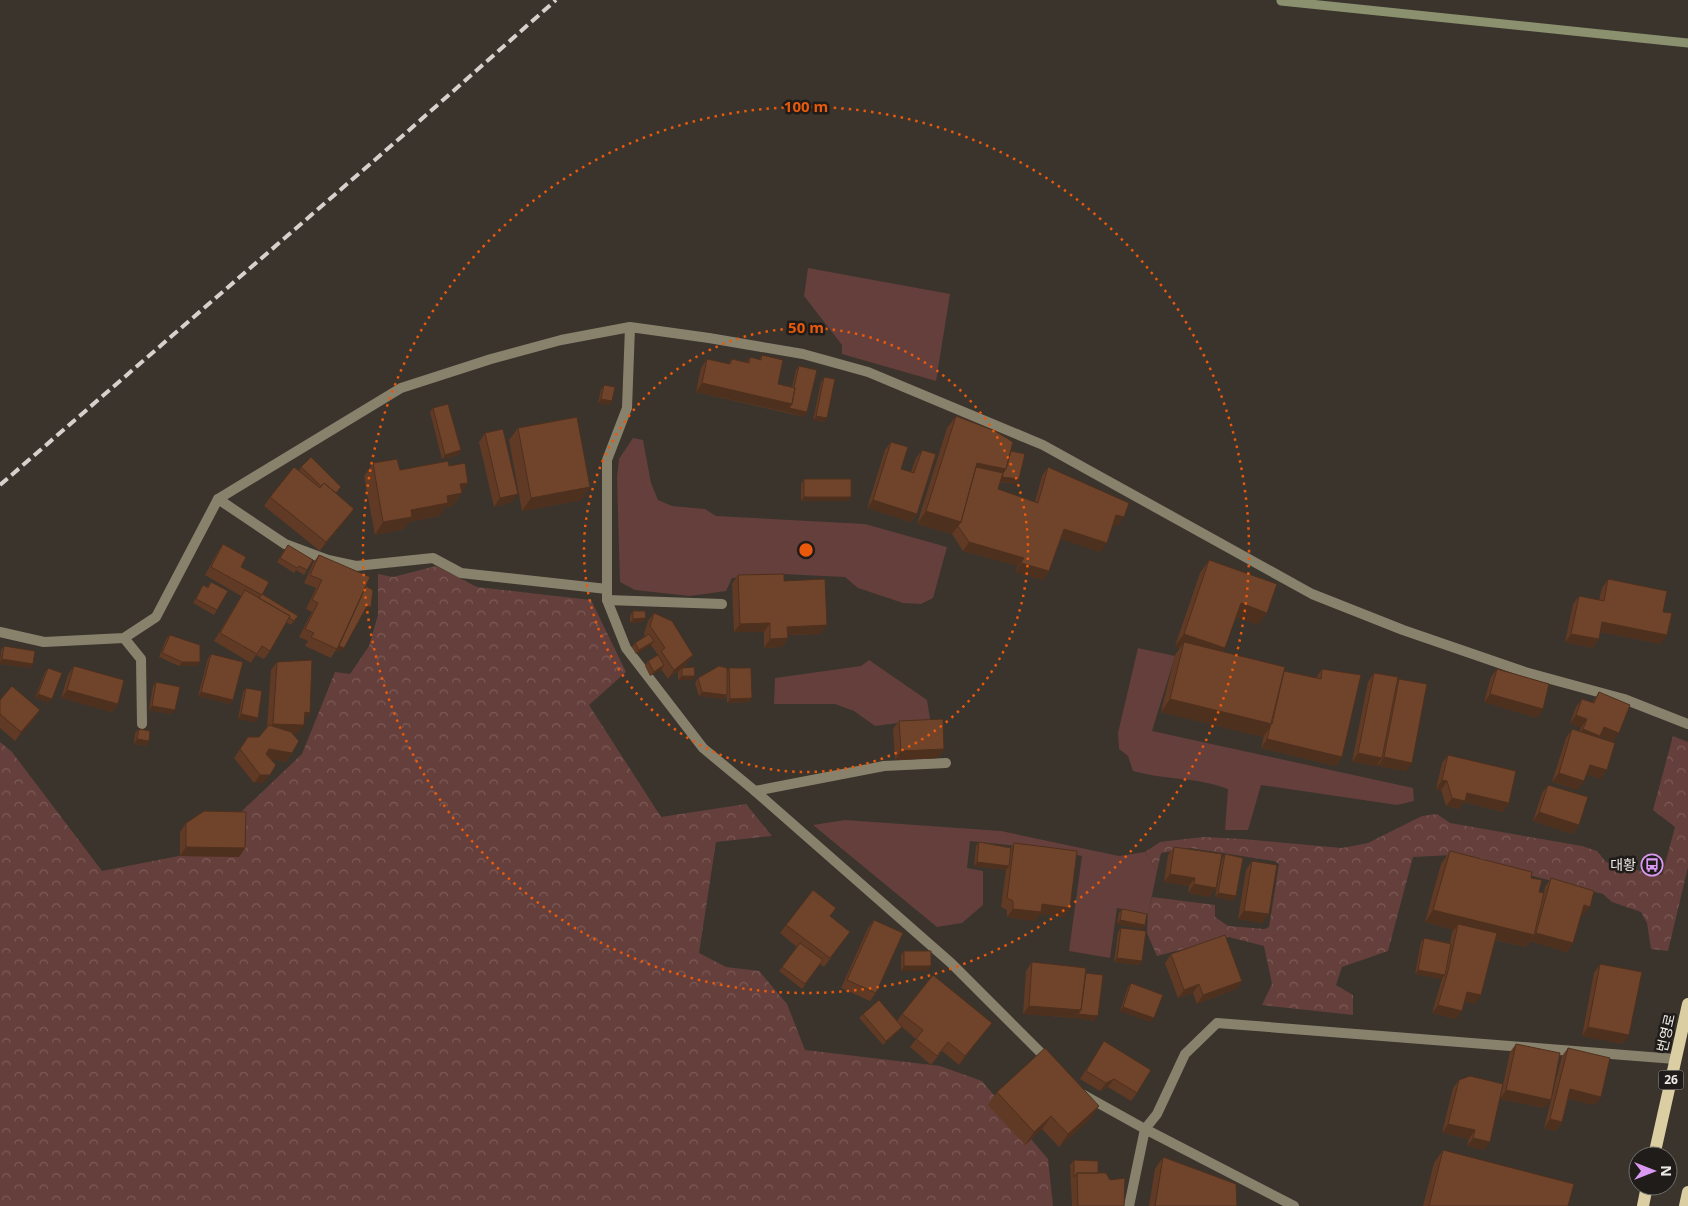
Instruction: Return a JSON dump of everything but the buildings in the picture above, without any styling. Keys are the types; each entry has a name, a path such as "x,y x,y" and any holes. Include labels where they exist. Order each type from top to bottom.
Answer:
{"main road":[{"name":"번영로","path":"1656,1146 1688,1004"},
{"path":"1684,1206 1688,1192"}],"street":[{"path":"630,327 627,408 607,460 607,594 626,648 703,748 755,791 951,964 1054,1066"},
{"path":"0,632 44,642 124,638 156,617 218,499 401,388 491,359 561,340 630,327 803,354 868,372 1043,445 1312,594 1404,630 1525,672 1624,699 1688,724"},
{"path":"218,499 284,544 328,560 356,566 433,558 461,573 607,594 722,604"},
{"path":"124,638 141,659 142,724"},
{"path":"755,791 884,766 946,763"},
{"path":"1130,1206 1145,1129 1157,1114 1185,1054 1217,1024 1676,1059"},
{"path":"1075,1087 1082,1093 1145,1129 1294,1206"}],"green space":[{"path":"808,268 950,294 936,381 842,354 842,345 804,296"},
{"path":"633,438 643,440 651,483 658,500 672,506 705,509 716,516 865,524 947,547 933,598 921,604 903,603 858,588 845,577 782,574 732,578 726,591 690,596 635,590 620,582 617,478 619,459"},
{"path":"436,566 477,587 591,600 626,672 589,705 661,817 746,804 772,836 716,842 699,953 726,967 759,971 787,1004 805,1050 940,1066 982,1081 1048,1159 1053,1206 0,1206 0,742 12,752 102,871 199,852 302,754 335,672 350,674 369,646 378,615 378,574 393,577"},
{"path":"1138,648 1175,656 1152,731 1413,788 1414,801 1397,805 1261,785 1248,830 1225,830 1228,789 1205,782 1133,771 1128,756 1119,749 1118,733"},
{"path":"869,660 927,700 930,719 875,726 854,711 835,704 774,704 775,678 861,666"},
{"path":"1673,736 1688,742 1688,867 1668,951 1651,949 1647,923 1641,912 1612,902 1603,894 1451,855 1413,857 1388,951 1342,967 1336,985 1353,995 1353,1015 1262,1005 1272,984 1264,946 1229,937 1157,956 1147,933 1152,897 1215,905 1215,917 1228,926 1265,929 1269,927 1279,864 1274,861 1190,848 1161,853 1157,871 1145,852 1160,842 1203,837 1342,848 1368,843 1422,816 1437,814 1450,823 1582,846 1597,851 1606,862 1662,875 1675,827 1653,810"},
{"path":"845,820 1001,831 1119,856 1145,852 1157,871 1148,915 1117,908 1110,958 1069,951 1082,856 1047,849 970,841 967,868 983,871 983,905 962,923 937,927 813,825"}],"waterway":[{"path":"1281,1 1688,43"}],"railway":[{"path":"0,485 407,132 556,0"}],"place":[{"name":"대황","path":"1652,865"}]}
